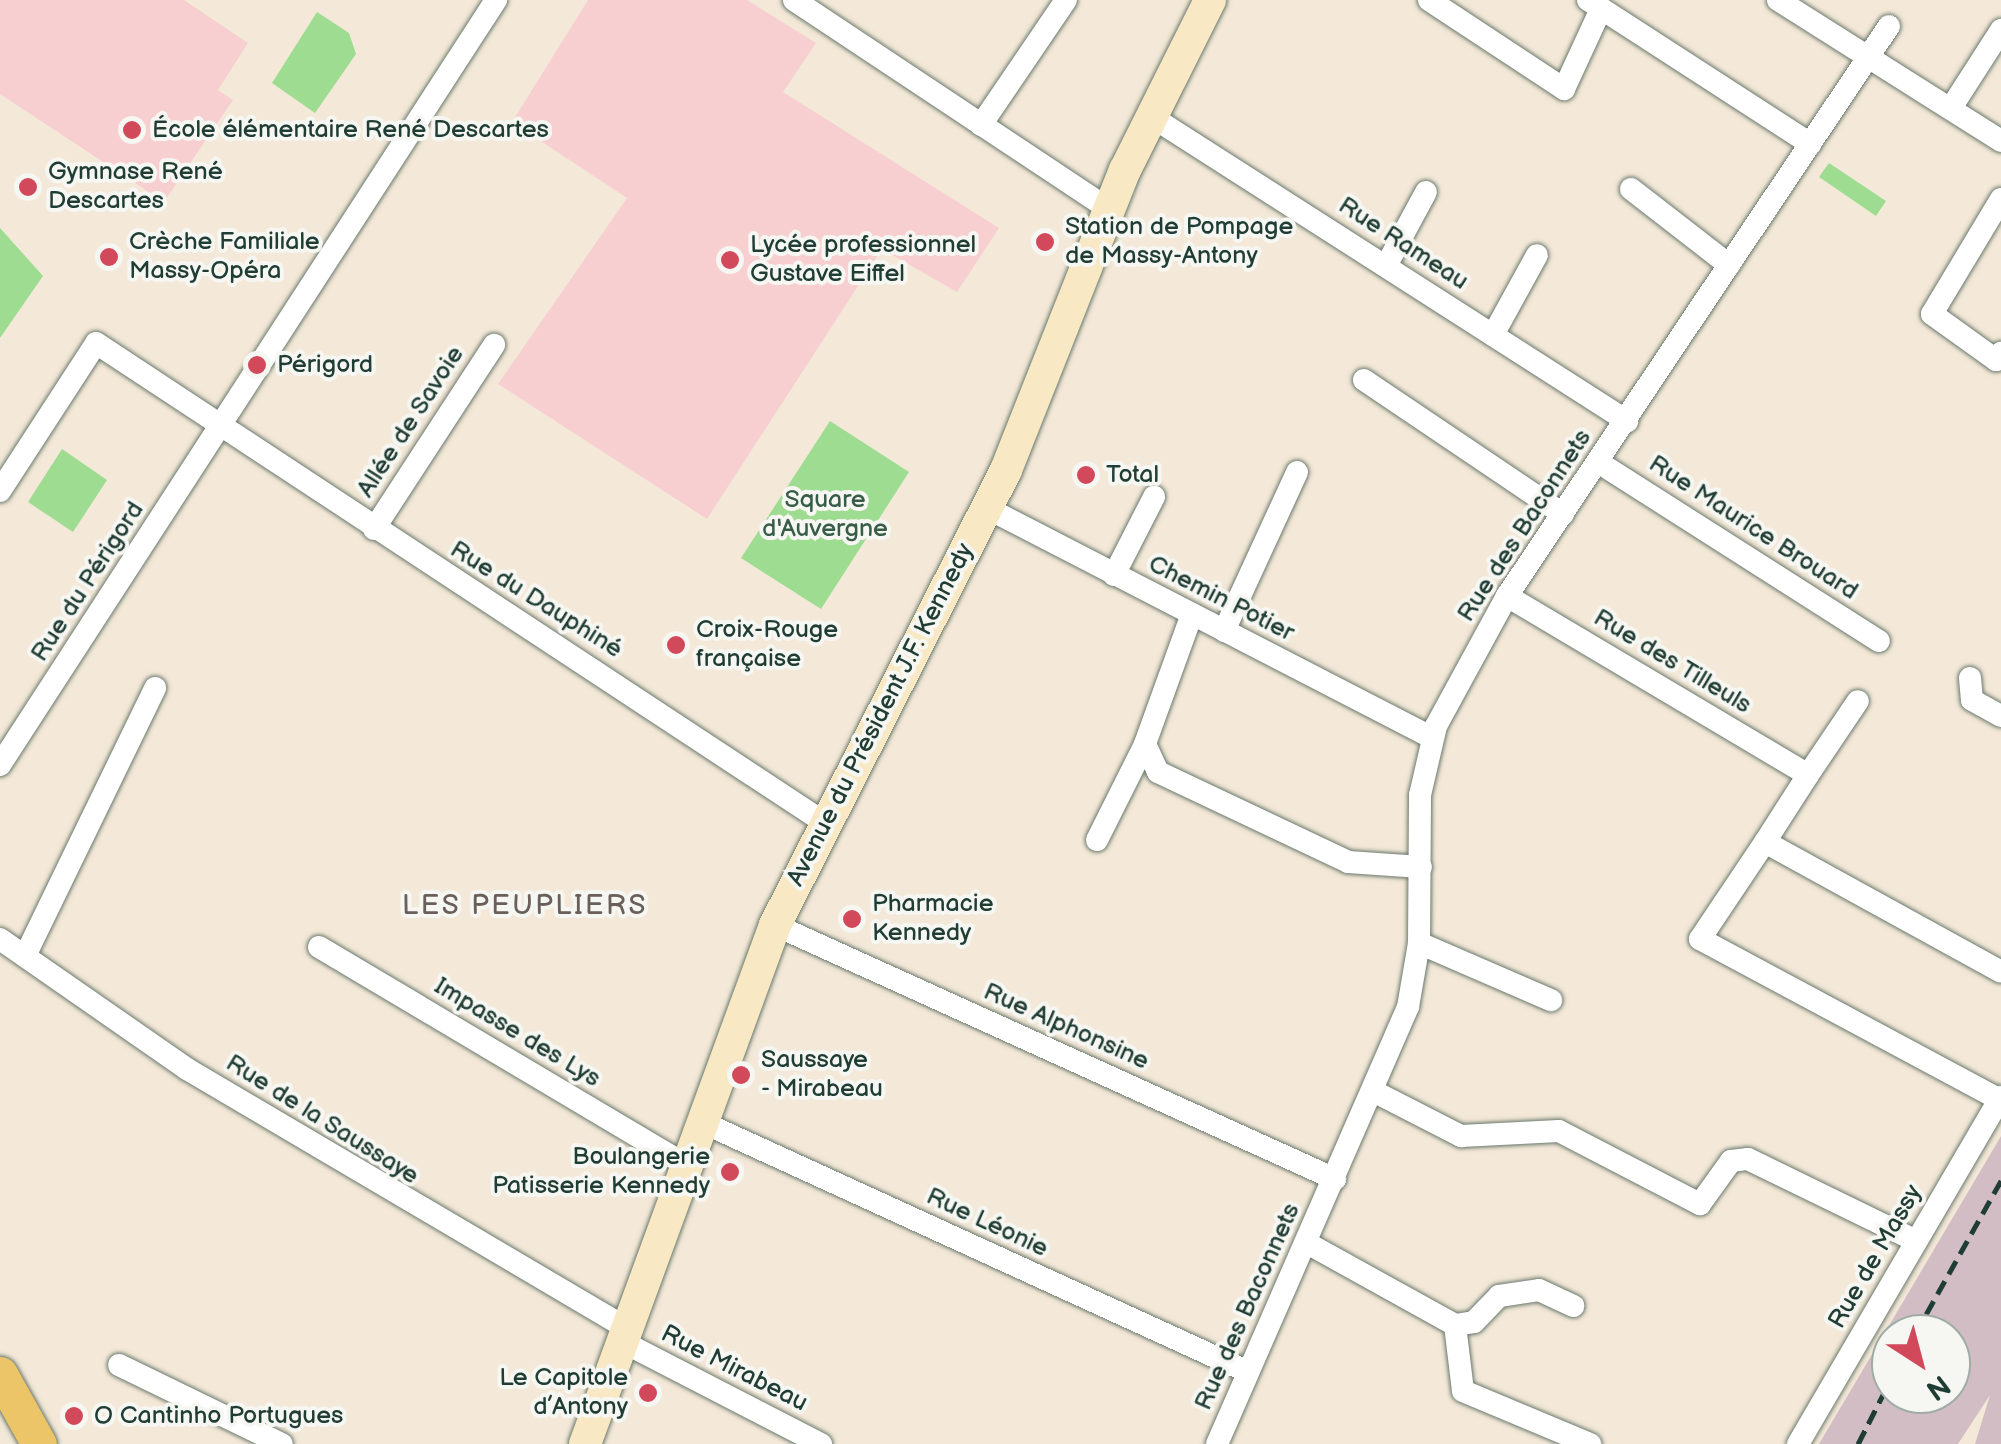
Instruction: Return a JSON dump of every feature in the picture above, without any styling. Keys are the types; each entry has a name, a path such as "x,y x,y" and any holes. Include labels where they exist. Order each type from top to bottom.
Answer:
{"main road":[{"path":"0,1374 40,1444"}],"street":[{"name":"Rue du Périgord","path":"0,765 496,0"},
{"path":"794,0 1109,210"},
{"path":"982,125 1066,0"},
{"name":"Avenue du Président J.F. Kennedy","path":"586,1444 775,925 822,820 987,508 1150,115 1210,0"},
{"path":"1430,0 1564,88 1594,4 1810,144"},
{"path":"1778,0 2001,141"},
{"name":"Rue des Baconnets","path":"1217,1444 1375,1092 1408,1007 1419,943 1431,737 1507,596 1889,26"},
{"path":"1951,108 2001,30"},
{"name":"Rue Rameau","path":"1150,115 1626,421"},
{"path":"1631,189 1729,265"},
{"path":"1386,266 1426,192"},
{"path":"2001,200 1932,314 1996,360 2001,353"},
{"path":"1494,335 1536,255"},
{"name":"Rue du Dauphiné","path":"0,491 96,343 822,820"},
{"name":"Allée de Savoie","path":"374,529 494,344"},
{"path":"1364,380 1563,514"},
{"name":"Rue Maurice Brouard","path":"1598,462 1878,640"},
{"path":"1224,631 1297,472"},
{"path":"1114,574 1154,497"},
{"name":"Chemin Potier","path":"987,508 1431,737"},
{"name":"Rue des Tilleuls","path":"1507,596 1808,776"},
{"path":"1097,840 1146,744 1192,614"},
{"path":"1970,678 1972,700 2001,716"},
{"path":"25,956 156,688"},
{"path":"1858,701 1700,939 2000,1099"},
{"path":"1146,744 1158,772 1348,862 1421,867"},
{"path":"1766,842 2001,972"},
{"name":"Rue Alphonsine","path":"775,925 1335,1180"},
{"name":"Rue de la Saussaye","path":"0,939 372,1184 625,1335"},
{"path":"1419,943 1551,1000"},
{"name":"Impasse des Lys","path":"319,947 686,1166"},
{"path":"1375,1092 1460,1136 1558,1131 1700,1204 1731,1161 1748,1159 1916,1241"},
{"name":"Rue de Massy","path":"1798,1444 2000,1099"},
{"name":"Rue Léonie","path":"704,1123 1248,1372"},
{"path":"1307,1243 1454,1325 1474,1322 1499,1296 1539,1290 1574,1306"},
{"path":"1454,1325 1463,1391 1590,1444"},
{"name":"Rue Mirabeau","path":"625,1335 821,1444"},
{"path":"120,1366 282,1444"}],"shaded area":[{"name":"École élémentaire René Descartes","path":"0,0 184,0 248,43 218,90 233,100 164,202 0,94"},
{"name":"Lycée professionnel Gustave Eiffel","path":"588,0 747,0 816,43 783,92 999,228 957,292 882,249 707,519 498,384 627,198 512,122"},
{"path":"2001,1136 2001,1444 1975,1444 1990,1395 1958,1444 1819,1444 1871,1356 1871,1414 1971,1414 1971,1314 1896,1314"}],"green space":[{"path":"317,12 349,33 356,54 315,113 272,83"},
{"path":"1829,163 1886,201 1876,216 1819,177"},
{"path":"0,228 43,276 0,338"},
{"name":"Square d'Auvergne","path":"830,421 909,472 821,609 741,558"},
{"path":"62,449 107,480 73,532 28,502"}],"railway":[{"path":"1926,1314 2001,1181"},
{"path":"1858,1444 1873,1414"}],"place":[{"name":"École élémentaire René Descartes","path":"132,130"},
{"name":"Gymnase René Descartes","path":"28,187"},
{"name":"Station de Pompage de Massy-Antony","path":"1045,242"},
{"name":"Crèche Familiale Massy-Opéra","path":"109,257"},
{"name":"Lycée professionnel Gustave Eiffel","path":"730,260"},
{"name":"Périgord","path":"257,365"},
{"name":"Total","path":"1086,475"},
{"name":"Croix-Rouge française","path":"676,645"},
{"name":"Pharmacie Kennedy","path":"852,919"},
{"name":"Saussaye - Mirabeau","path":"741,1075"},
{"name":"Boulangerie Patisserie Kennedy","path":"730,1172"},
{"name":"Le Capitole d’Antony","path":"648,1393"},
{"name":"O Cantinho Portugues","path":"74,1416"}],"district":[{"name":"LES PEUPLIERS","path":"525,906"}]}
